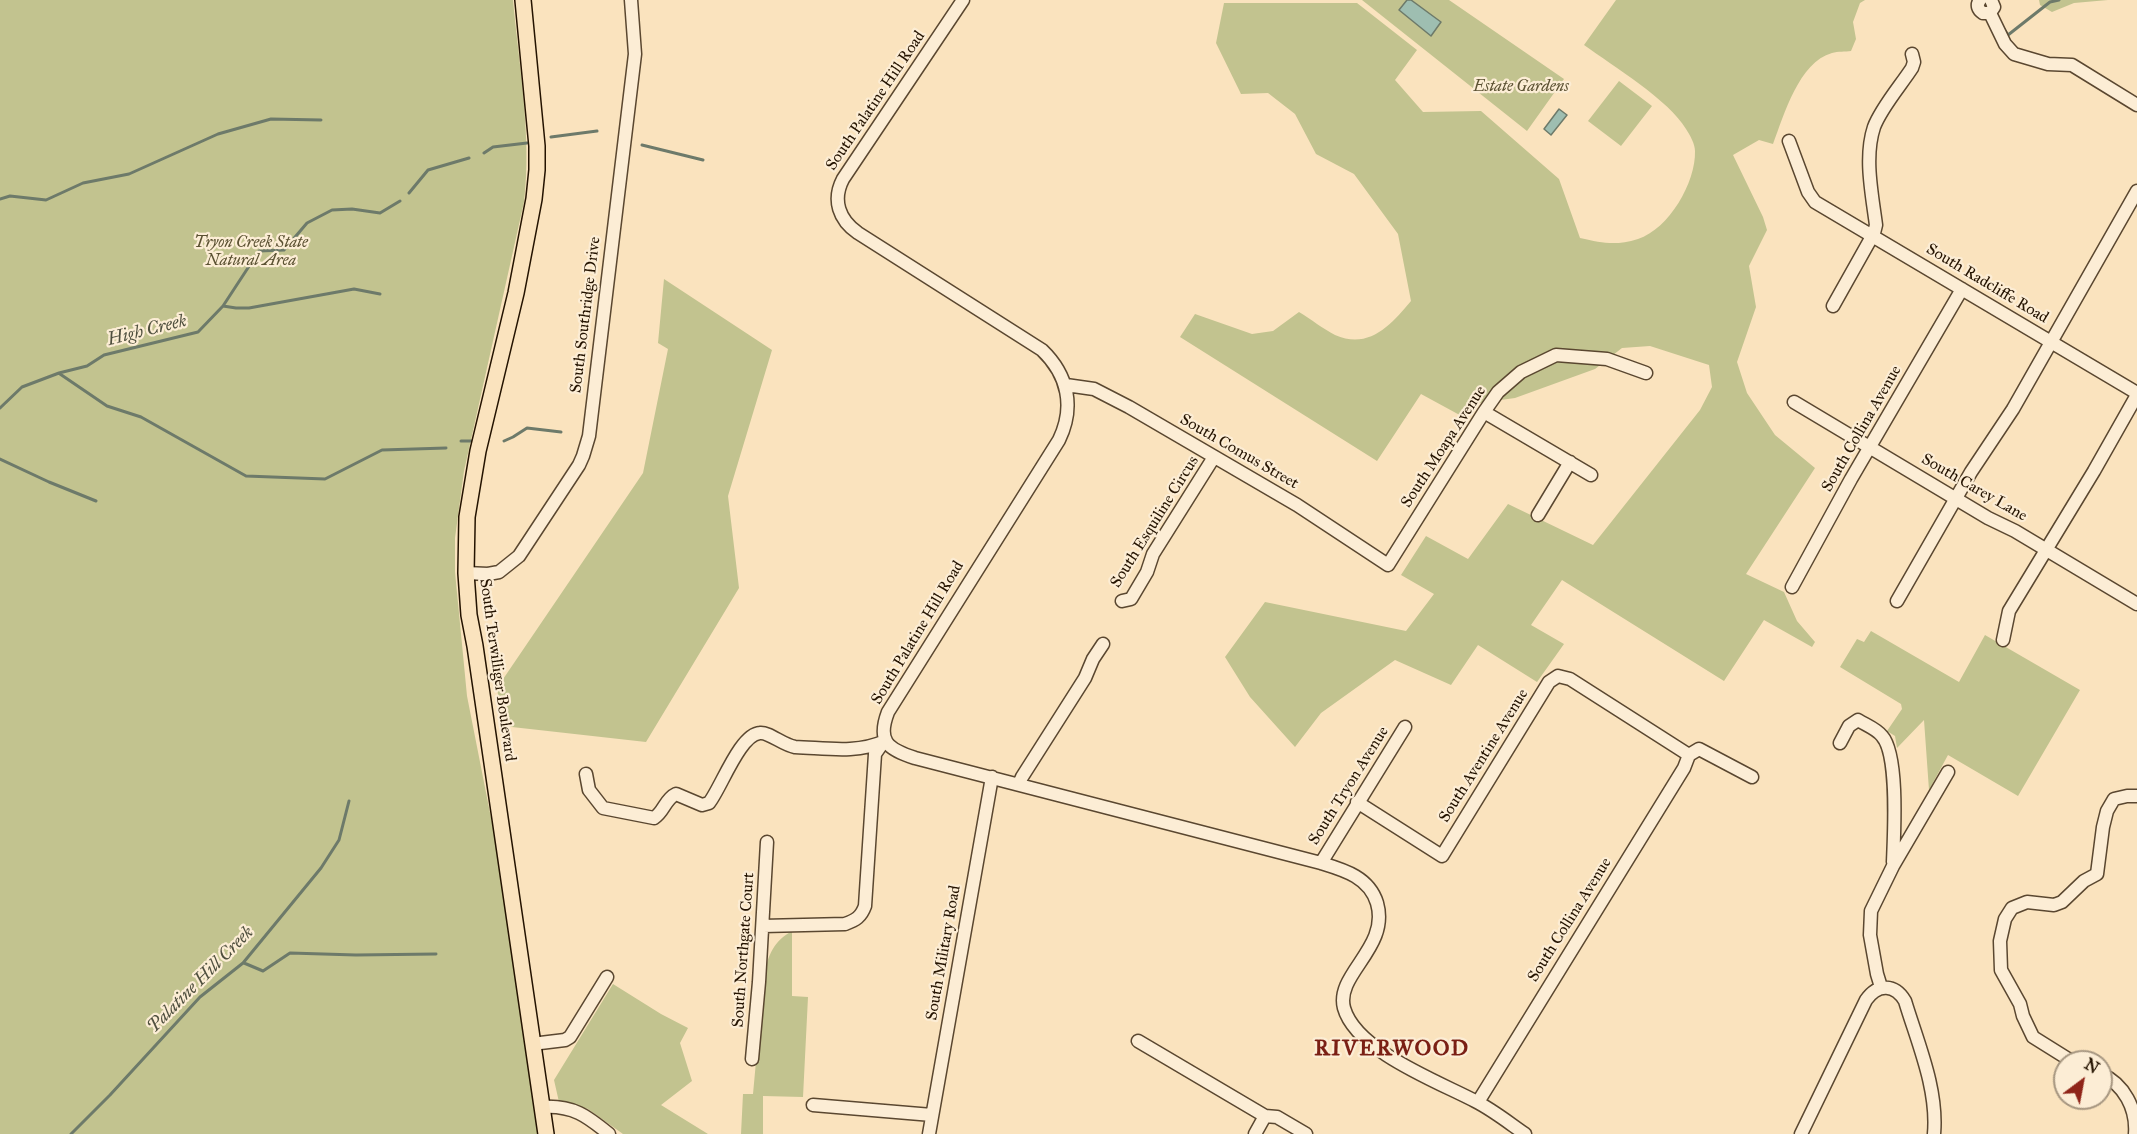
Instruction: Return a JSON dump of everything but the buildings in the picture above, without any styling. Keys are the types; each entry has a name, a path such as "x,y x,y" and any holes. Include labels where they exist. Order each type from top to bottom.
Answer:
{"main road":[{"name":"South Terwilliger Boulevard","path":"523,0 537,146 536,185 516,293 471,488 465,538 469,615 546,1134"}],"street":[{"name":"South Southridge Drive","path":"466,573 499,572 519,556 583,456 589,436 635,54 631,0"},
{"name":"South Palatine Hill Road","path":"763,926 845,924 859,918 865,906 875,754 885,741 883,729 888,712 1059,440 1067,413 1066,385 1057,367 1036,345 858,233 847,223 838,208 838,191 843,178 963,0"},
{"path":"1980,0 1979,10 1986,14 1991,6"},
{"path":"1991,6 2005,44 2014,54 2048,64 2072,65 2137,105"},
{"path":"1833,306 1873,236 1876,225 1870,162 1873,132 1876,123 1914,65 1912,54"},
{"name":"South Radcliffe Road","path":"1789,141 1808,192 1815,202 2051,341 2137,191"},
{"name":"South Collina Avenue","path":"1792,587 1962,288"},
{"path":"1897,601 1978,460 2013,408 2051,341 2137,394 2009,611 2003,640"},
{"name":"South Moapa Avenue","path":"1388,565 1484,412 1498,392 1521,372 1556,355 1607,359 1646,373"},
{"name":"South Comus Street","path":"1066,385 1101,392 1297,505 1388,565"},
{"name":"South Carey Lane","path":"1794,402 2137,604"},
{"path":"1484,412 1591,475"},
{"name":"South Esquiline Circus","path":"1122,601 1131,599 1147,572 1153,554 1214,457"},
{"path":"1538,515 1570,462"},
{"path":"1019,784 1087,675 1093,659 1103,644"},
{"name":"South Aventine Avenue","path":"1357,802 1442,855 1549,682 1558,676 1570,679 1689,754"},
{"path":"1840,743 1849,726 1858,720 1882,735 1887,744 1892,761 1893,866"},
{"name":"South Tryon Avenue","path":"1321,863 1405,727"},
{"path":"586,774 589,790 600,806 609,810 654,818 661,814 671,797 676,794 706,805 712,800 746,742 757,733 764,733 786,745 795,747 857,749 871,747 885,741 892,748 904,754 1343,870 1362,880 1375,896 1379,924 1376,936 1344,994 1343,1006 1349,1019 1365,1038 1393,1058 1478,1102 1525,1134"},
{"path":"1689,754 1699,749 1752,777"},
{"name":"South Collina Avenue","path":"1478,1102 1684,768 1689,754"},
{"path":"1881,987 1870,935 1870,911 1893,866 1948,772"},
{"name":"South Military Road","path":"929,1134 992,777"},
{"path":"2054,1050 2033,1037 2020,1004 2001,970 2000,942 2005,919 2012,908 2027,902 2054,905 2062,902 2084,881 2094,877 2099,869 2100,842 2107,811 2114,799 2137,796"},
{"name":"South Northgate Court","path":"752,1059 763,926 767,842"},
{"path":"532,1044 568,1039 608,977"},
{"path":"1801,1134 1866,1000 1881,987 1893,989 1905,1001 1931,1089 1934,1134"},
{"path":"1138,1041 1265,1116 1277,1117 1306,1134"},
{"path":"2113,1080 2129,1101 2136,1124 2135,1134"},
{"path":"813,1104 932,1115"},
{"path":"542,1107 562,1107 580,1113 589,1117 609,1134"},
{"path":"1255,1134 1265,1116"}],"green space":[{"name":"Tryon Creek State Natural Area","path":"0,0 513,0 526,126 524,202 464,471 455,538 455,572 467,696 504,884 538,1134 0,1134"},
{"name":"Estate Gardens","path":"1362,0 1449,0 1564,79 1527,131"},
{"path":"1616,0 1865,0 1860,3 1853,22 1856,39 1851,51 1832,53 1820,58 1810,67 1794,91 1773,144 1759,140 1733,155 1767,230 1749,266 1756,307 1737,362 1747,393 1775,435 1815,468 1746,574 1784,592 1797,621 1815,642 1812,647 1764,620 1724,681 1562,580 1531,625 1564,644 1537,682 1478,645 1451,685 1395,660 1321,713 1295,747 1250,697 1225,657 1265,602 1406,631 1434,594 1401,575 1426,536 1468,559 1508,504 1593,545 1700,410 1712,387 1709,365 1650,346 1622,348 1595,369 1515,398 1479,403 1467,419 1421,394 1377,461 1180,337 1195,314 1252,334 1273,331 1299,312 1335,335 1347,339 1358,339 1378,333 1411,301 1398,234 1354,174 1316,154 1295,114 1268,93 1241,94 1216,43 1224,3 1357,3 1417,50 1395,80 1423,112 1481,111 1559,179 1580,238 1616,243 1638,239 1649,234 1670,215 1686,190 1695,151 1688,131 1667,107 1640,84 1584,45"},
{"path":"2039,0 2108,0 2074,3 2052,12 2040,5"},
{"path":"1619,81 1652,106 1621,146 1588,121"},
{"path":"664,279 772,350 728,496 739,588 646,742 503,726 497,688 643,473 668,349 658,343"},
{"path":"1871,631 1959,682 1985,635 2080,690 2018,796 1948,755 1929,790 1924,720 1897,748 1895,736 1887,731 1902,709 1901,704 1840,667 1857,639 1864,642"},
{"path":"792,931 792,996 808,997 803,1097 763,1096 763,1134 741,1134 743,1094 753,1094 764,975 776,944"},
{"path":"613,984 688,1028 680,1043 692,1081 661,1105 708,1134 623,1134 588,1109 559,1102 554,1080"}],"shaded area":[{"path":"1407,0 1411,0 1441,22 1431,36 1399,10"},
{"path":"1559,109 1567,115 1551,135 1544,129"}],"waterway":[{"path":"2004,29 2008,35 2050,2 2059,0"},
{"path":"0,199 10,196 46,200 83,183 129,174 218,134 271,119 321,120"},
{"path":"551,137 597,131"},
{"path":"484,153 493,147 527,143"},
{"path":"642,145 703,160"},
{"path":"409,193 428,170 469,158"},
{"name":"High Creek","path":"0,408 22,387 59,373 87,366 104,355 198,332 223,306 259,251 284,250 307,223 332,210 352,209 380,213 400,201"},
{"path":"223,306 249,308 354,289 380,294"},
{"path":"60,374 107,406 141,417 246,476 325,479 382,450 446,448"},
{"path":"504,441 527,428 561,432"},
{"path":"461,441 474,441"},
{"path":"0,459 96,501"},
{"name":"Palatine Hill Creek","path":"71,1134 200,997 243,963 321,868 339,840 349,801"},
{"path":"244,963 263,971 290,953 436,954"}],"district":[{"name":"RIVERWOOD","path":"1392,1050"}]}
